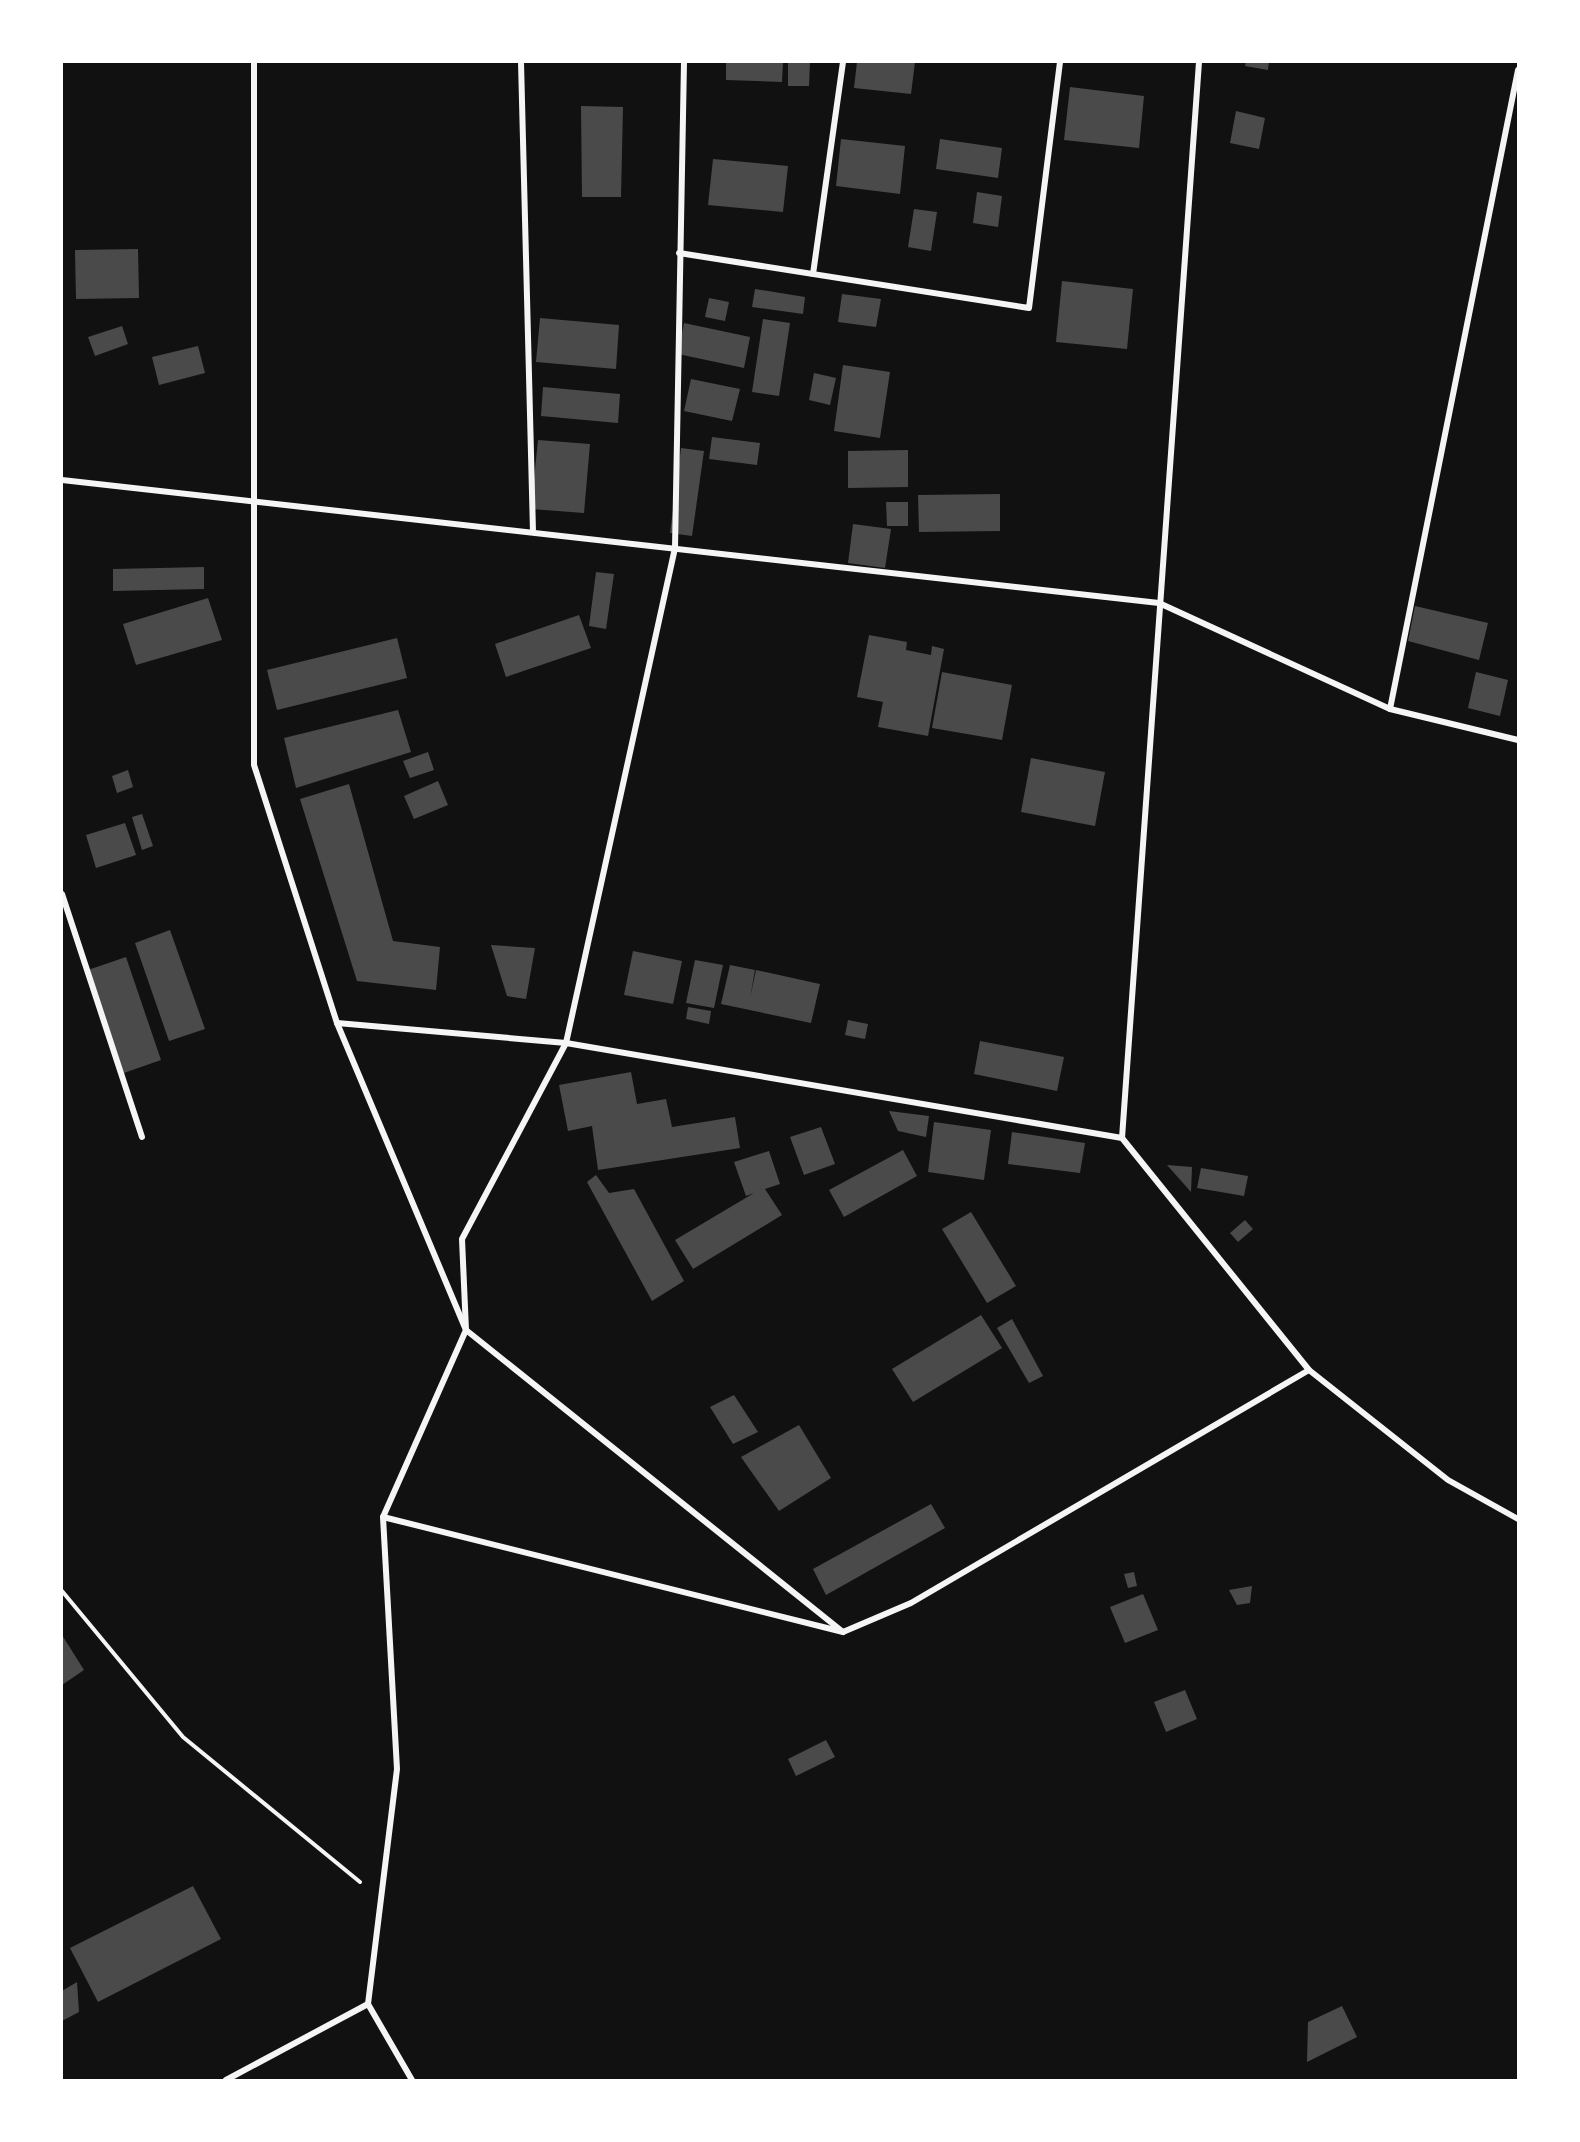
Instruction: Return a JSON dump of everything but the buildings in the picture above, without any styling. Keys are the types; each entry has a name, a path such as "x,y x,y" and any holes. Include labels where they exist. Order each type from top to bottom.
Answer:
{"street":[{"path":"254,62 254,765 337,1023 466,1329 843,1632"},
{"path":"521,62 532,532"},
{"path":"411,2080 369,2004 397,1769 383,1517 466,1329 462,1239 566,1042 675,548 684,62"},
{"path":"813,274 843,62"},
{"path":"679,254 1029,308 1060,62"},
{"path":"1122,1138 1198,62"},
{"path":"1390,709 1518,70"},
{"path":"62,480 1158,603 1390,709 1518,740"},
{"path":"62,894 142,1137"},
{"path":"337,1023 566,1042 1122,1138 1309,1370 1448,1480 1518,1519"},
{"path":"383,1517 843,1632 911,1603 1309,1370"},
{"path":"226,2080 369,2004"}],"path":[{"path":"62,1591 183,1737 381,1899"}]}
